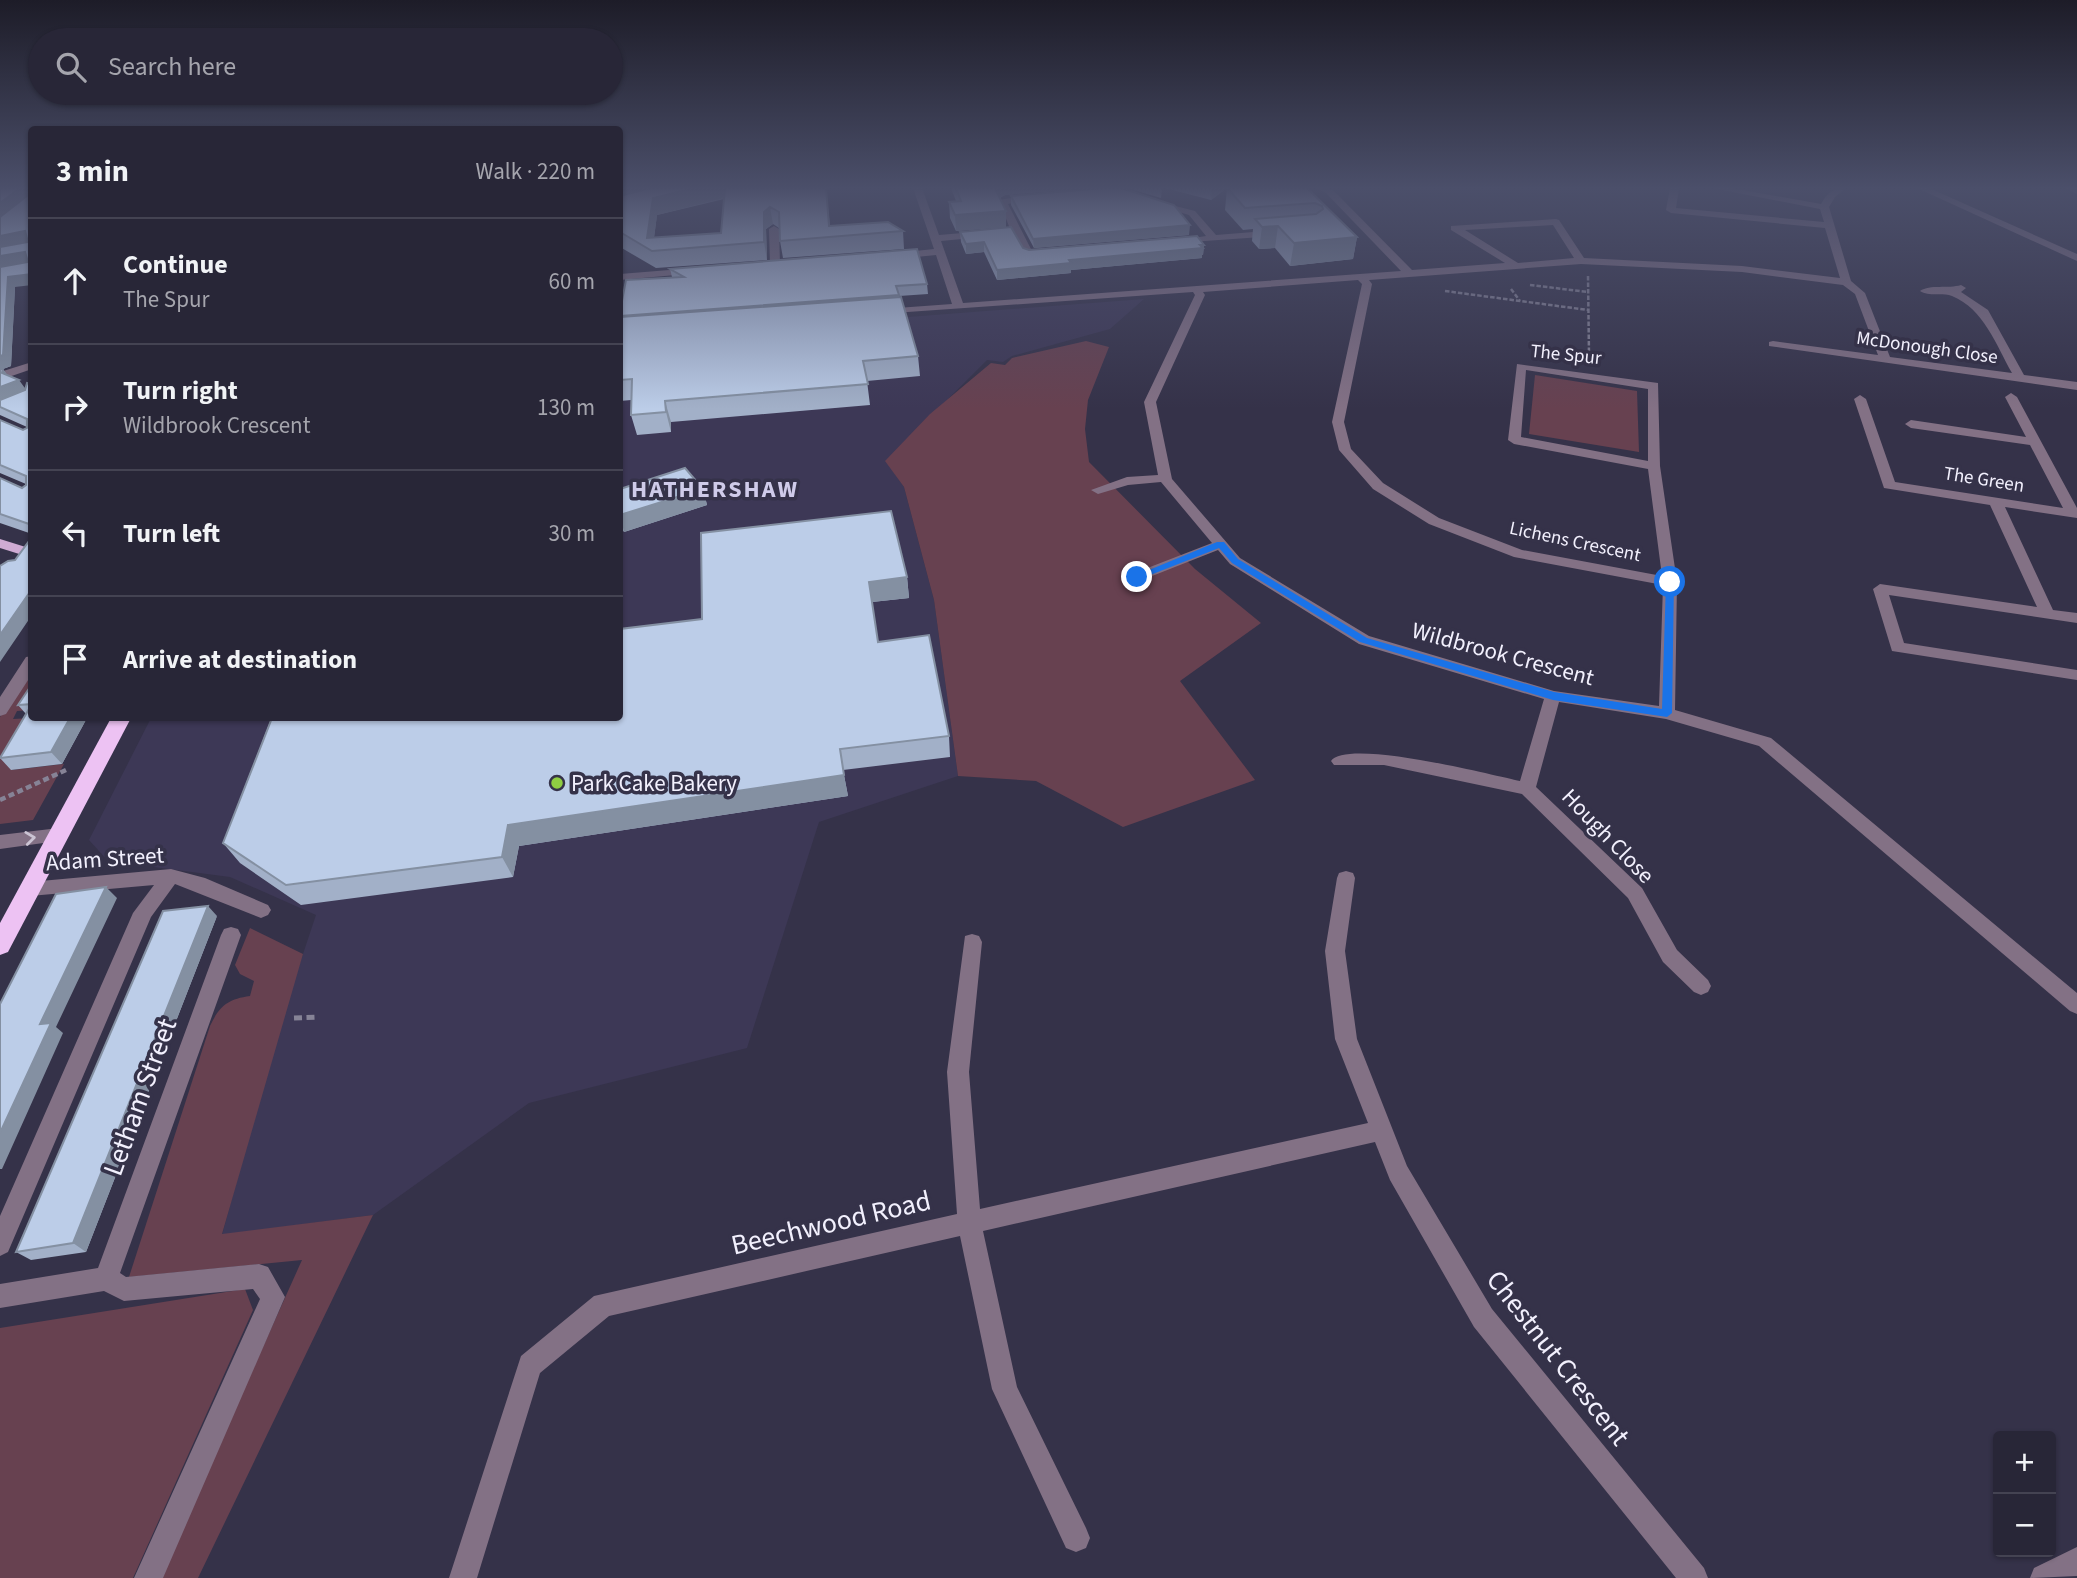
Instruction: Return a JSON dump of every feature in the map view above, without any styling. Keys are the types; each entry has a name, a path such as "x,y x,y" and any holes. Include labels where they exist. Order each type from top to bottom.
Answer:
{"highway":[{"path":"0,945 119,721"}],"main road":[{"path":"0,543 28,553"}],"street":[{"path":"942,262 959,307"},
{"path":"1398,262 1409,273"},
{"path":"1509,262 1515,265"},
{"path":"864,314 1570,262"},
{"path":"1594,262 1742,269 1846,282 1860,293 1886,360"},
{"path":"1839,262 1846,282"},
{"path":"762,266 789,264"},
{"path":"623,277 710,270"},
{"name":"Lichens Crescent","path":"1361,277 1367,284 1338,422 1345,450 1378,486 1434,521 1519,554 1670,582"},
{"name":"Wildbrook Crescent","path":"1196,289 1200,295 1150,402 1166,478 1235,561 1364,640 1553,696 1667,713 1765,742 2077,1005"},
{"path":"1925,290 1957,290 1984,313 2020,378"},
{"name":"McDonough Close","path":"1773,344 2077,386"},
{"path":"0,376 28,366"},
{"name":"The Spur","path":"1654,466 1514,440 1521,366 1654,386 1654,466 1670,582 1667,713"},
{"name":"The Green","path":"2011,397 2075,514"},
{"name":"The Green","path":"1860,399 1889,485 2075,514"},
{"path":"1912,424 2035,442"},
{"path":"1098,490 1127,481 1166,478"},
{"path":"1996,501 2047,612"},
{"path":"1137,577 1221,544"},
{"path":"12,562 28,554"},
{"path":"2077,618 1880,589 1897,647 2077,675"},
{"path":"0,710 28,667"},
{"name":"Hough Close","path":"1527,789 1553,696"},
{"name":"Hough Close","path":"1340,761 1384,758 1527,789 1635,893 1670,956 1701,986"},
{"path":"0,842 59,835"},
{"path":"0,1244 143,913 171,876"},
{"name":"Adam Street","path":"30,889 171,876 198,883 261,910"},
{"name":"Chestnut Crescent","path":"1346,878 1335,951 1346,1038 1398,1172 1483,1318 1694,1578"},
{"name":"Letham Street","path":"106,1279 231,935"},
{"path":"972,942 958,1072 969,1223 1005,1389 1076,1538"},
{"name":"Beechwood Road","path":"463,1578 530,1365 603,1305 1381,1130"},
{"path":"0,1296 106,1279 124,1289 259,1276 273,1297 148,1578"},
{"path":"2044,1578 2077,1560"}],"path":[{"path":"1582,262 1588,266 1589,376"},
{"path":"1507,285 1588,292"},
{"path":"1449,291 1470,288"},
{"path":"1511,289 1520,301"},
{"path":"1436,290 1588,310"},
{"path":"0,800 59,771 69,770"},
{"path":"294,1018 319,1017"}],"shaded area":[{"path":"1144,299 1110,329 1012,356 1003,362 987,360 886,461 904,487 934,600 958,776 819,822 747,1048 529,1103 373,1215 222,1235 279,1026 316,915 230,877 108,861 89,840 149,721 623,721 623,339"},
{"path":"1086,341 1109,347 1088,400 1085,429 1089,462 1195,569 1261,623 1180,681 1255,780 1123,827 1036,781 958,776 934,600 904,487 885,461 930,414 991,363 1005,365 1012,358"},
{"path":"1535,375 1637,391 1639,452 1529,434"},
{"path":"28,671 28,710 17,711 13,719 28,718 31,721 12,770 64,764 33,820 0,824 0,717"},
{"path":"250,928 303,954 222,1234 373,1215 198,1578 159,1578 302,1260 129,1277 210,1026 225,1005 235,999 250,996 254,981 240,974 235,965"},
{"path":"245,1289 253,1310 133,1578 0,1578 0,1328"}],"building":[{"path":"28,262 28,274 8,277 3,355 0,356 0,267"},
{"path":"761,262 921,262 927,284 896,286 899,295 623,316 626,280 684,277 670,269"},
{"path":"993,262 1071,263 997,270"},
{"path":"901,297 918,356 863,361 868,384 665,401 666,412 631,415 632,379 623,380 623,317"},
{"path":"3,368 2,373 19,380 0,387 0,369"},
{"path":"27,383 28,524 0,514 0,478 22,488 26,485 26,476 0,465 0,420 23,430 27,428 27,419 0,407 0,400 25,390"},
{"path":"685,468 703,489 623,514 623,488"},
{"name":"Park Cake Bakery","path":"891,511 907,577 869,582 878,642 929,635 949,736 840,749 844,775 508,825 502,857 286,885 223,843 271,721 623,721 623,629 702,619 701,533"},
{"path":"28,542 28,595 0,635 0,566 15,560"},
{"path":"28,690 28,704 18,705"},
{"path":"28,711 28,721 68,721 51,752 0,758"},
{"path":"106,887 40,1024 51,1023 0,1133 0,1004 56,894"},
{"path":"208,906 73,1243 16,1252 163,911"}],"place":[{"name":"Park Cake Bakery","path":"557,783"}],"district":[{"name":"HATHERSHAW","path":"715,489"}],"route":[{"path":"1137,577 1221,544 1235,561 1364,640 1553,696 1667,713 1670,582"}]}
